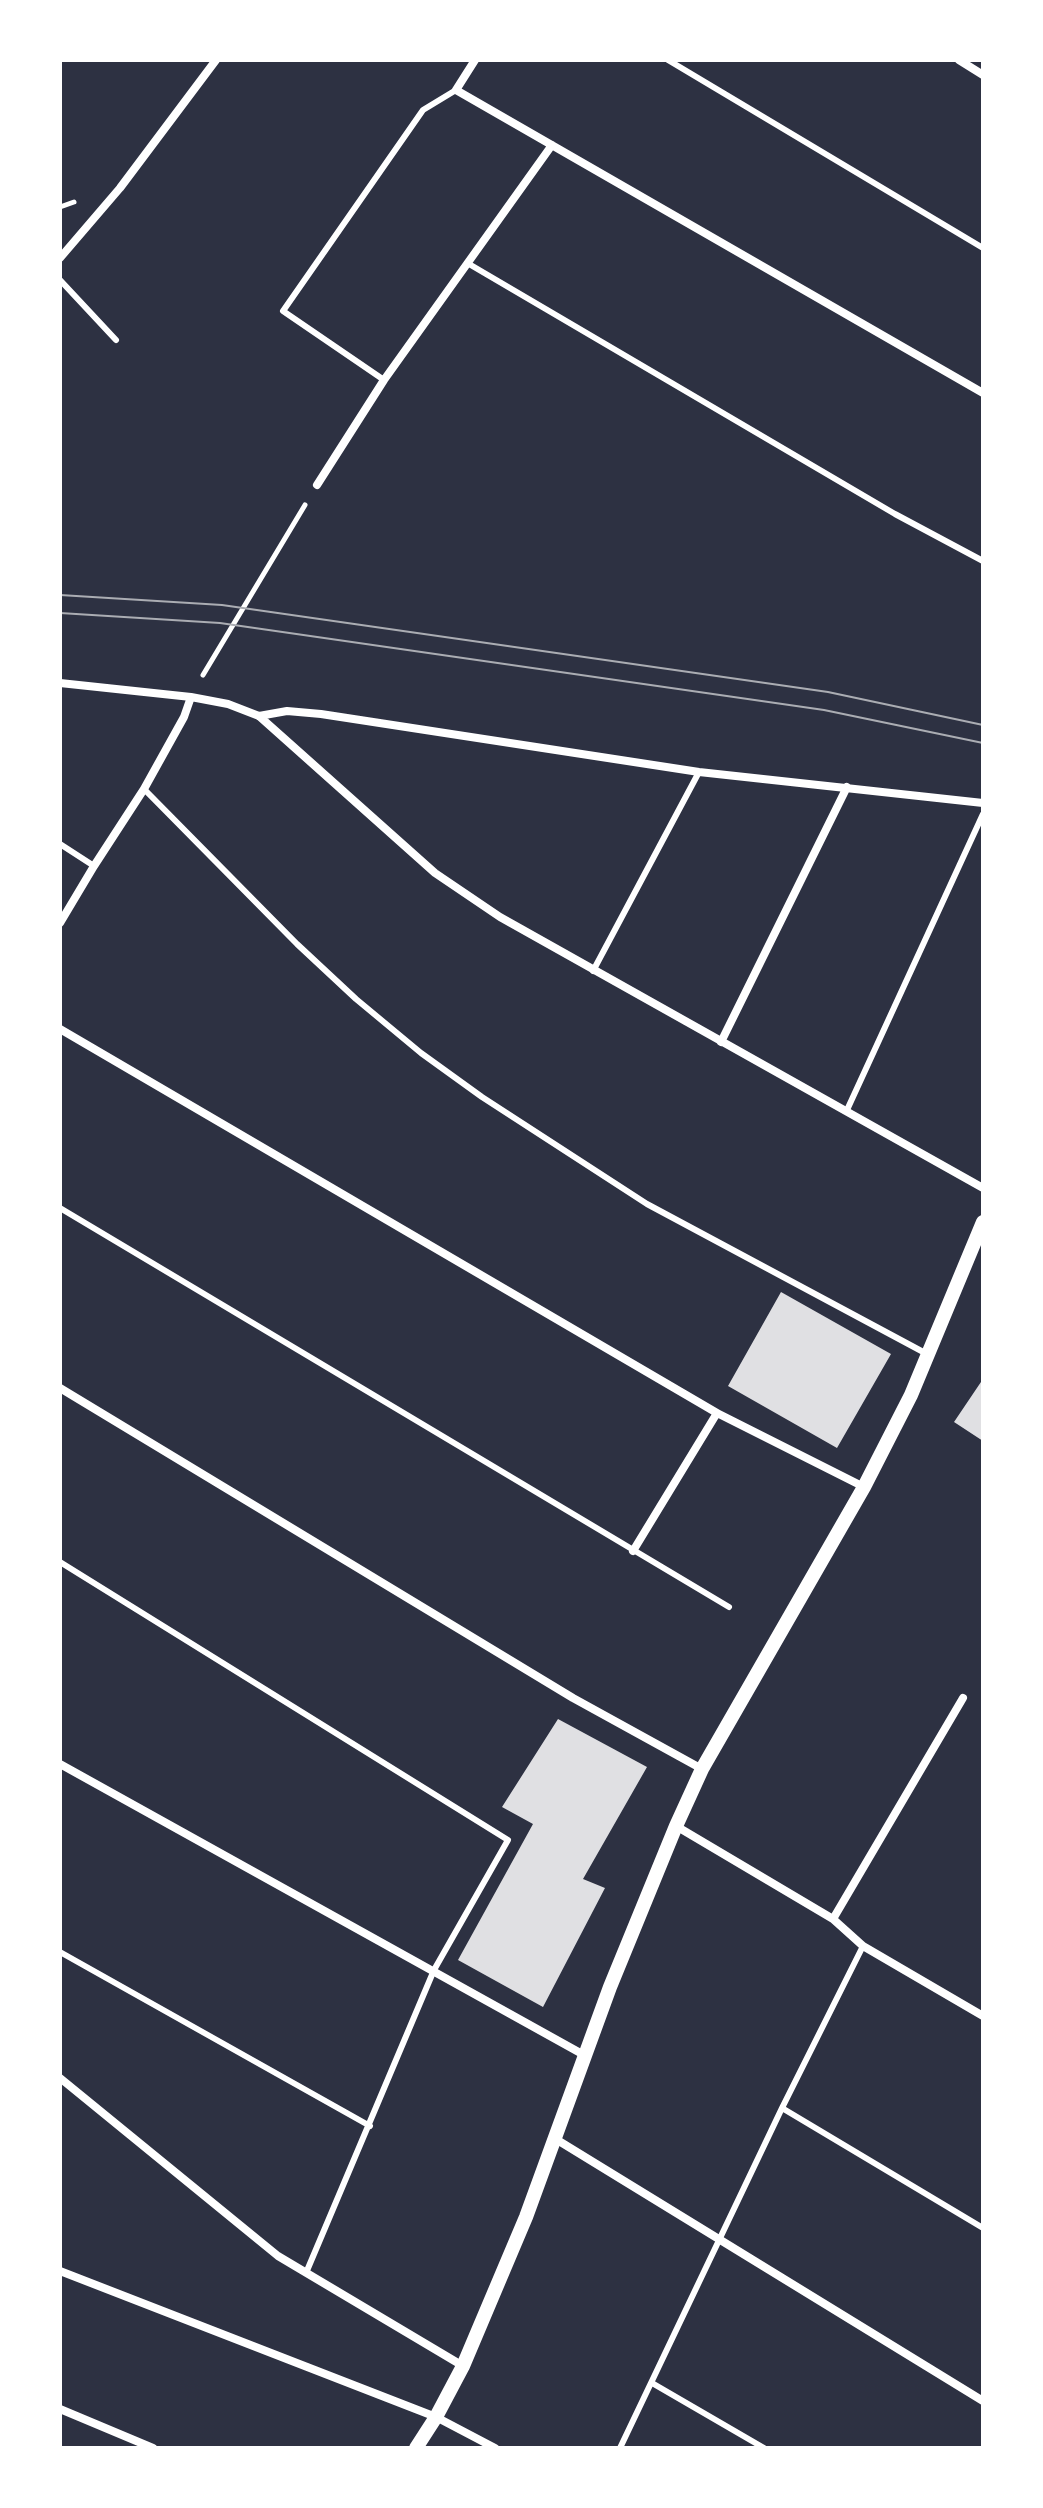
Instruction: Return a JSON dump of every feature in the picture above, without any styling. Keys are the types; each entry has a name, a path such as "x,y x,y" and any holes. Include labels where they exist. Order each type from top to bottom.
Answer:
{"street":[{"path":"60,258 120,188 216,60"},
{"path":"475,60 456,90 983,393"},
{"path":"959,60 983,75"},
{"path":"317,485 384,380 552,145"},
{"path":"60,683 191,697 228,704 259,716 435,873 500,917 983,1188"},
{"path":"60,923 144,789 184,717 191,697"},
{"path":"259,716 287,711 321,714 699,772 983,803"},
{"path":"721,1042 847,787"},
{"path":"60,1029 717,1413 864,1487"},
{"path":"416,2448 463,2366 526,2217 584,2055 702,1769 864,1487 911,1395 981,1231"},
{"path":"60,1388 573,1698 702,1769"},
{"path":"633,1551 717,1413"},
{"path":"833,1919 963,1698"},
{"path":"60,1764 584,2055"},
{"path":"676,1826 833,1919 863,1946 983,2016"},
{"path":"60,2078 278,2256 463,2366"},
{"path":"554,2138 983,2401"},
{"path":"60,2271 436,2417 495,2448"},
{"path":"60,2409 153,2448"}],"lane":[{"path":"668,60 983,248"},
{"path":"384,380 283,311 423,110 456,90"},
{"path":"469,264 895,514 983,561"},
{"path":"60,280 116,340"},
{"path":"593,971 699,772"},
{"path":"144,789 326,972 421,1053 647,1204 928,1355"},
{"path":"847,1110 983,814"},
{"path":"60,844 94,866"},
{"path":"60,1208 729,1607"},
{"path":"60,1562 508,1840 434,1970 306,2273"},
{"path":"620,2448 863,1946"},
{"path":"60,1952 370,2126"},
{"path":"782,2108 983,2228"},
{"path":"652,2383 764,2448"}],"path":[{"path":"191,697 317,485"}],"building":[{"path":"781,1292 891,1354 837,1448 728,1386"},
{"path":"983,1379 983,1441 954,1422"},
{"path":"558,1719 647,1767 583,1879 605,1888 543,2007 458,1960 533,1824 502,1807"}],"tram line":[{"path":"60,595 222,605 828,692 983,725"},
{"path":"60,613 220,623 824,710 983,743"}]}
